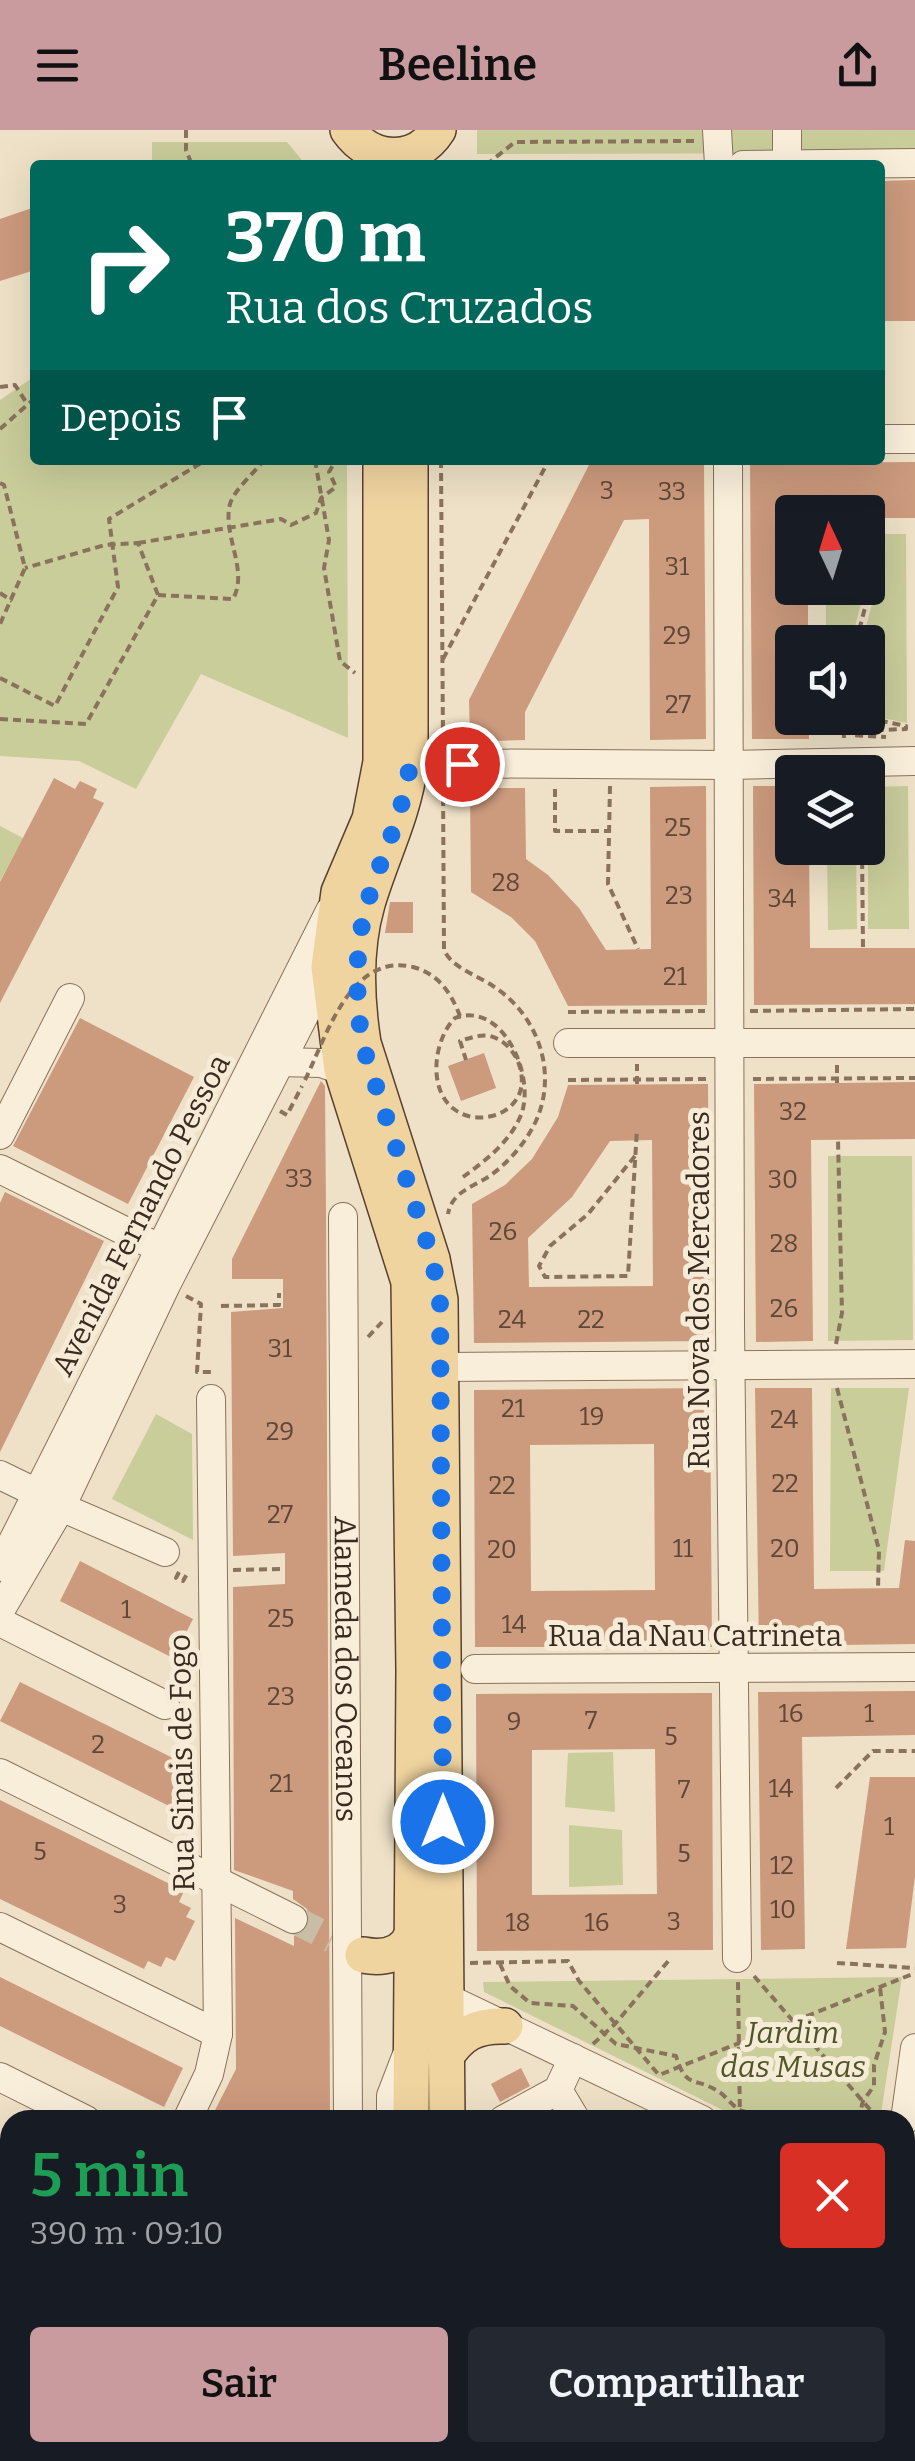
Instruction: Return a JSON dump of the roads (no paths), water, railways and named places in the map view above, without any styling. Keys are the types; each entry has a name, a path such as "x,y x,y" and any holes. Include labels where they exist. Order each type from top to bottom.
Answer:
{"main road":[{"path":"355,140 372,152 395,156 428,146"},
{"path":"381,465 381,762 353,899 330,970 342,1070 409,1282 414,1670 412,2110"},
{"path":"353,899 396,827 406,795 410,763 410,465"},
{"path":"330,970 357,1007 362,1043 435,1270 440,1300 446,2110"},
{"path":"347,1947 382,1957 406,1946 412,1935"},
{"path":"445,2058 460,2038 472,2030 505,2026"}],"street":[{"path":"787,130 788,160"},
{"path":"707,134 717,160"},
{"path":"885,163 915,163"},
{"path":"885,439 915,439"},
{"name":"Rua Nova dos Mercadores","path":"728,465 737,1958"},
{"path":"410,763 729,765 915,761"},
{"name":"Avenida Fernando Pessoa","path":"170,1253 330,970"},
{"name":"Avenida Fernando Pessoa","path":"0,1611 49,1500 170,1253 330,970"},
{"path":"0,1135 70,998"},
{"path":"568,1043 730,1043 906,1053"},
{"path":"278,1062 311,1062 342,1070"},
{"path":"0,1169 170,1253"},
{"name":"Alameda dos Oceanos","path":"343,1218 348,2110"},
{"path":"441,1367 915,1364"},
{"name":"Rua Sinais de Fogo","path":"191,2110 209,2074 218,2034 212,1385"},
{"path":"0,1475 174,1557"},
{"name":"Avenida Fernando Pessoa","path":"0,1567 49,1500"},
{"path":"0,1622 165,1705"},
{"name":"Rua da Nau Catrineta","path":"475,1669 915,1667"},
{"path":"0,1772 294,1920"},
{"path":"0,1926 218,2034"},
{"path":"347,1947 444,1998 505,2026 581,2053 699,2110"},
{"path":"391,2110 392,2096 411,2041"},
{"path":"906,2110 915,2048"},
{"path":"522,2110 558,2090 581,2053"},
{"path":"0,2077 66,2110"},
{"path":"558,2090 570,2110"}],"tunnel":[{"path":"293,1919 332,1939"}],"park label":[{"name":"Jardim das Musas","path":"793,2050"}]}
